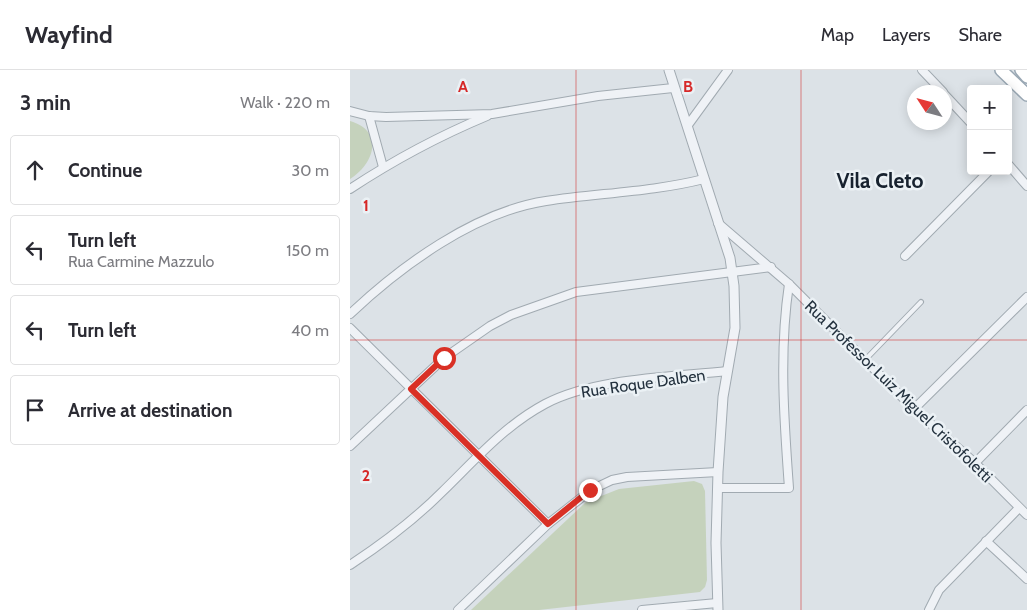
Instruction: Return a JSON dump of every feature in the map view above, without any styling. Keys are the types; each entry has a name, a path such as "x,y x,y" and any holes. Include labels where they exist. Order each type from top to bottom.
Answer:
{"main road":[{"path":"1001,70 1027,95"},
{"path":"1021,70 1027,76"}],"street":[{"path":"642,610 718,606 718,472 723,397 735,328 733,273 688,125 668,70"},
{"path":"688,125 728,70"},
{"path":"922,70 936,85"},
{"path":"350,111 368,116 492,114 598,96 673,88"},
{"path":"952,102 967,119"},
{"path":"350,189 383,167 450,131 492,114"},
{"path":"449,115 453,123 450,131"},
{"path":"368,116 383,167"},
{"path":"1012,169 1027,186"},
{"path":"906,256 985,175"},
{"path":"350,314 373,293 426,252 474,226 508,212 544,201 673,186 704,178"},
{"name":"Rua Professor Luiz Miguel Cristofoletti","path":"718,223 789,284 914,410 975,463 1027,515"},
{"path":"350,446 444,358 476,335 511,315 543,302 576,292 771,267"},
{"path":"718,488 789,488 783,410 783,322 789,284"},
{"path":"914,410 1027,297"},
{"path":"350,328 548,524"},
{"name":"Rua Roque Dalben","path":"350,565 401,528 441,494 501,434 546,404 588,388 727,371"},
{"path":"975,463 1027,410"},
{"path":"458,610 548,524 590,490 612,480 718,472"},
{"path":"929,610 939,590 1019,508"},
{"path":"986,541 1027,579"}],"lane":[{"path":"865,360 921,302"}],"green space":[{"path":"350,121 368,132 372,140 372,148 370,157 365,165 350,179"},
{"path":"694,481 702,484 705,491 707,580 705,587 700,592 539,610 471,610 586,502 619,489"}],"district":[{"name":"Vila Cleto","path":"880,181"}],"route":[{"path":"444,358 411,389 548,524 590,490"}]}
